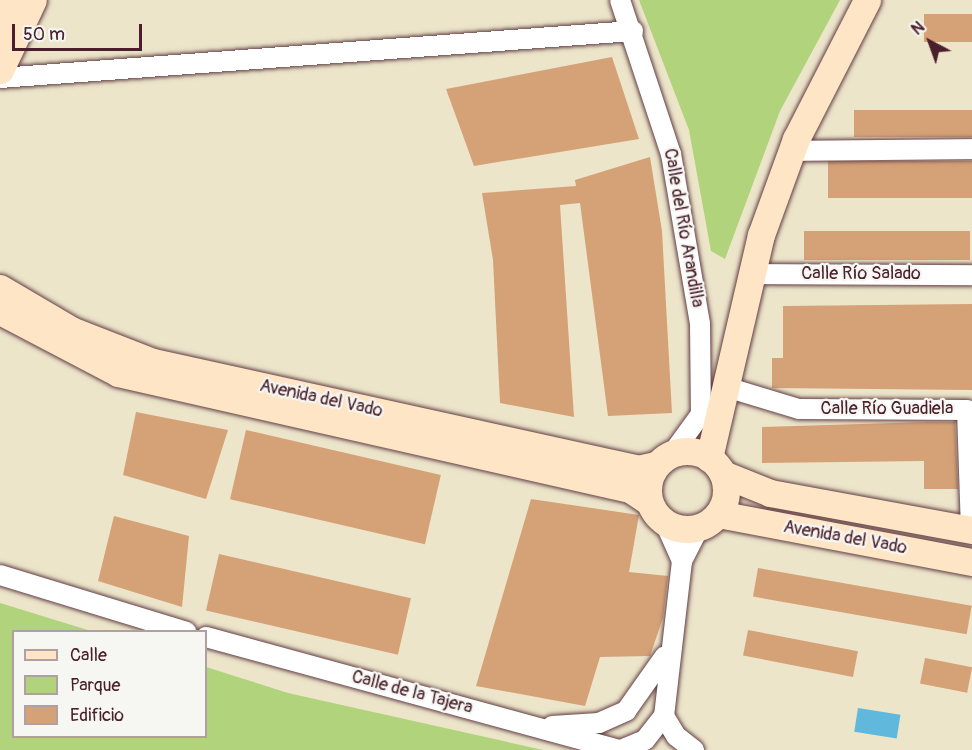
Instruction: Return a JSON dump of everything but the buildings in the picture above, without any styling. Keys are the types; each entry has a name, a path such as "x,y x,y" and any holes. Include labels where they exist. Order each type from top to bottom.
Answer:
{"street":[{"path":"0,26 12,0"},
{"path":"0,70 33,0"},
{"name":"Calle del Río Arandilla","path":"620,0 633,31 684,209 700,324 701,414 664,460"},
{"path":"620,750 645,740 664,716 682,561 708,520 725,499 716,466 726,387 751,274 791,151 867,0"},
{"path":"0,78 633,31"},
{"path":"791,151 972,149"},
{"name":"Calle Río Salado","path":"751,274 972,274"},
{"name":"Avenida del Vado","path":"0,288 71,330 153,362 638,469 664,460"},
{"name":"Avenida del Vado","path":"0,311 118,373 630,489 657,513"},
{"name":"Calle Río Guadiela","path":"726,387 798,409 967,410 972,530"},
{"path":"682,561 647,488 664,460 694,452 716,466"},
{"name":"Avenida del Vado","path":"716,466 770,493 972,530"},
{"path":"657,513 708,520"},
{"name":"Avenida del Vado","path":"708,520 972,562"},
{"path":"0,575 180,630"},
{"name":"Calle de la Tajera","path":"207,637 620,750"},
{"path":"536,728 599,723 626,711 673,643"},
{"path":"664,716 676,736 694,750"}],"green space":[{"path":"639,0 840,0 780,111 725,259 711,251 689,130"},
{"path":"0,603 88,630 12,630 12,738 207,738 207,667 288,693 543,750 0,750"}],"water":[{"path":"858,708 900,715 897,738 854,732"}]}
